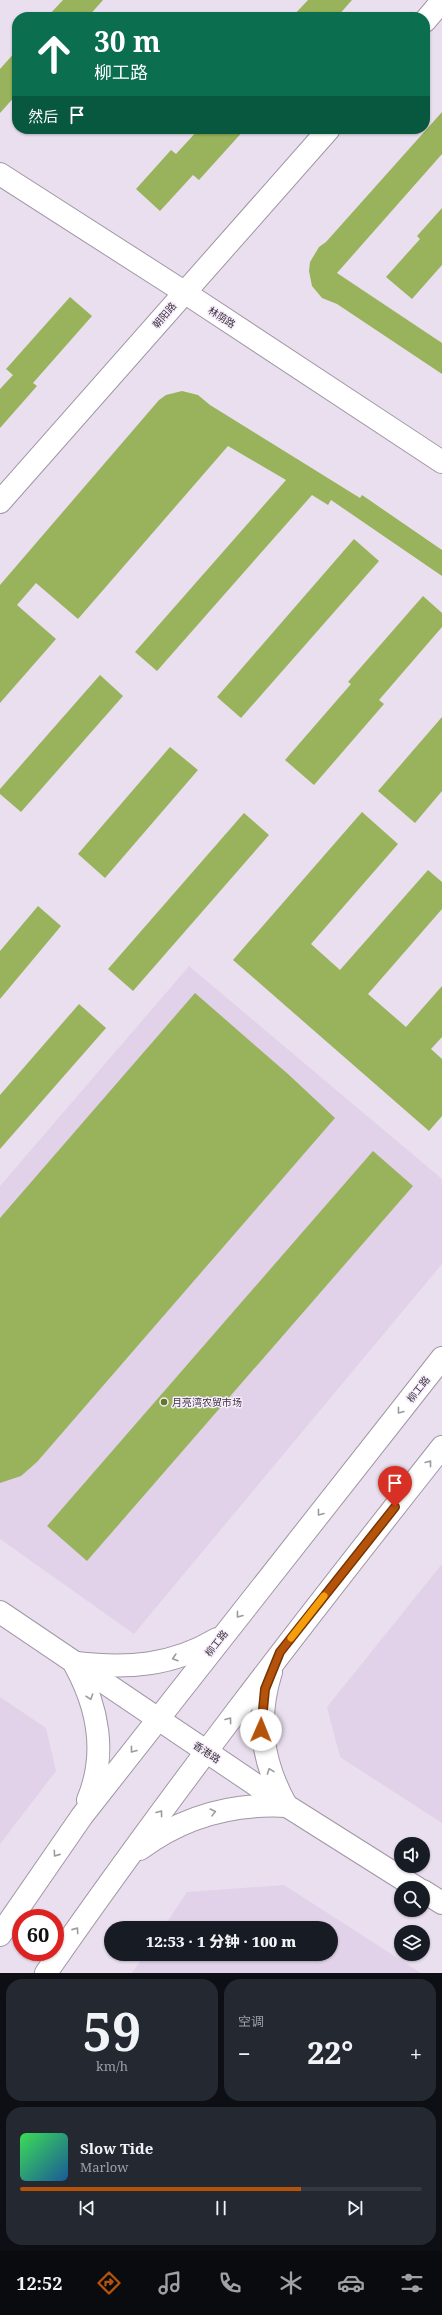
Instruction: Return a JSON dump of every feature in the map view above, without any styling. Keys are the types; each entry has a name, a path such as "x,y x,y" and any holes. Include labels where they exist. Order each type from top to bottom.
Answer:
{"main road":[{"path":"430,15 442,1"},
{"name":"朝阳路","path":"0,502 325,134"},
{"name":"林荫路","path":"0,174 184,292 442,462"},
{"name":"柳工路","path":"0,1935 82,1816 442,1358"},
{"path":"46,1973 120,1866 280,1652 442,1447"},
{"name":"香港路","path":"0,1612 287,1806 407,1881"},
{"path":"73,1662 114,1666 160,1662 192,1652 222,1636"},
{"path":"120,1866 135,1852 169,1829 206,1814 246,1806 287,1806 269,1770 261,1730 265,1689 280,1652"},
{"path":"73,1662 86,1686 95,1711 99,1738 98,1765 92,1791 82,1816"},
{"path":"430,1895 442,1903"}],"shaded area":[{"name":"月亮湾农贸市场","path":"189,966 442,1179 442,1264 134,1634 0,1539 0,1186"},
{"path":"442,1564 442,1823 340,1757 327,1707"},
{"path":"0,1697 46,1728 56,1771 0,1844"},
{"path":"284,1885 394,1956 394,1961 402,1961 421,1973 132,1973 140,1961 338,1961 338,1921 168,1921 187,1892"}],"building":[{"path":"63,0 103,0 92,12 52,12"},
{"path":"308,0 352,0 341,12 297,12"},
{"path":"12,56 12,100 0,113 0,69"},
{"path":"442,112 442,154 337,273 442,343 442,374 337,304 322,298 312,286 309,271 310,262 319,247 326,242 422,134 430,134 430,125"},
{"path":"194,134 240,134 199,180 193,175 160,211 136,189 171,150 176,154"},
{"path":"442,208 442,265 412,299 386,277 420,239 417,236"},
{"path":"70,297 92,316 33,383 37,386 0,428 0,389 13,375 6,369"},
{"path":"182,391 198,395 210,405 360,498 362,495 442,550 442,576 331,500 328,505 312,495 157,671 135,652 286,480 228,446 78,619 36,583 17,605 56,639 0,703 0,585 159,400 166,395"},
{"path":"354,539 379,561 241,718 217,697"},
{"path":"423,596 442,613 442,627 379,700 384,704 314,785 285,760 351,684 348,682"},
{"path":"100,675 123,696 21,812 0,794 0,789"},
{"path":"442,717 442,791 415,823 378,791"},
{"path":"170,747 198,770 105,878 78,854"},
{"path":"362,812 398,844 311,944 340,970 428,870 442,882 442,909 368,994 406,1027 442,986 442,1037 431,1049 442,1059 442,1116 429,1131 233,960"},
{"path":"244,813 269,835 133,991 108,969"},
{"path":"38,906 61,926 0,999 0,951"},
{"path":"195,993 288,1074 335,1118 37,1462 21,1476 0,1483 0,1218"},
{"path":"79,1004 106,1028 0,1149 0,1095"},
{"path":"373,1151 413,1186 87,1561 47,1526"}],"slow traffic":[{"path":"291,1638 324,1596"}],"place":[{"name":"月亮湾农贸市场","path":"164,1402"}],"route":[{"path":"261,1730 265,1689 280,1652 395,1507"}]}
